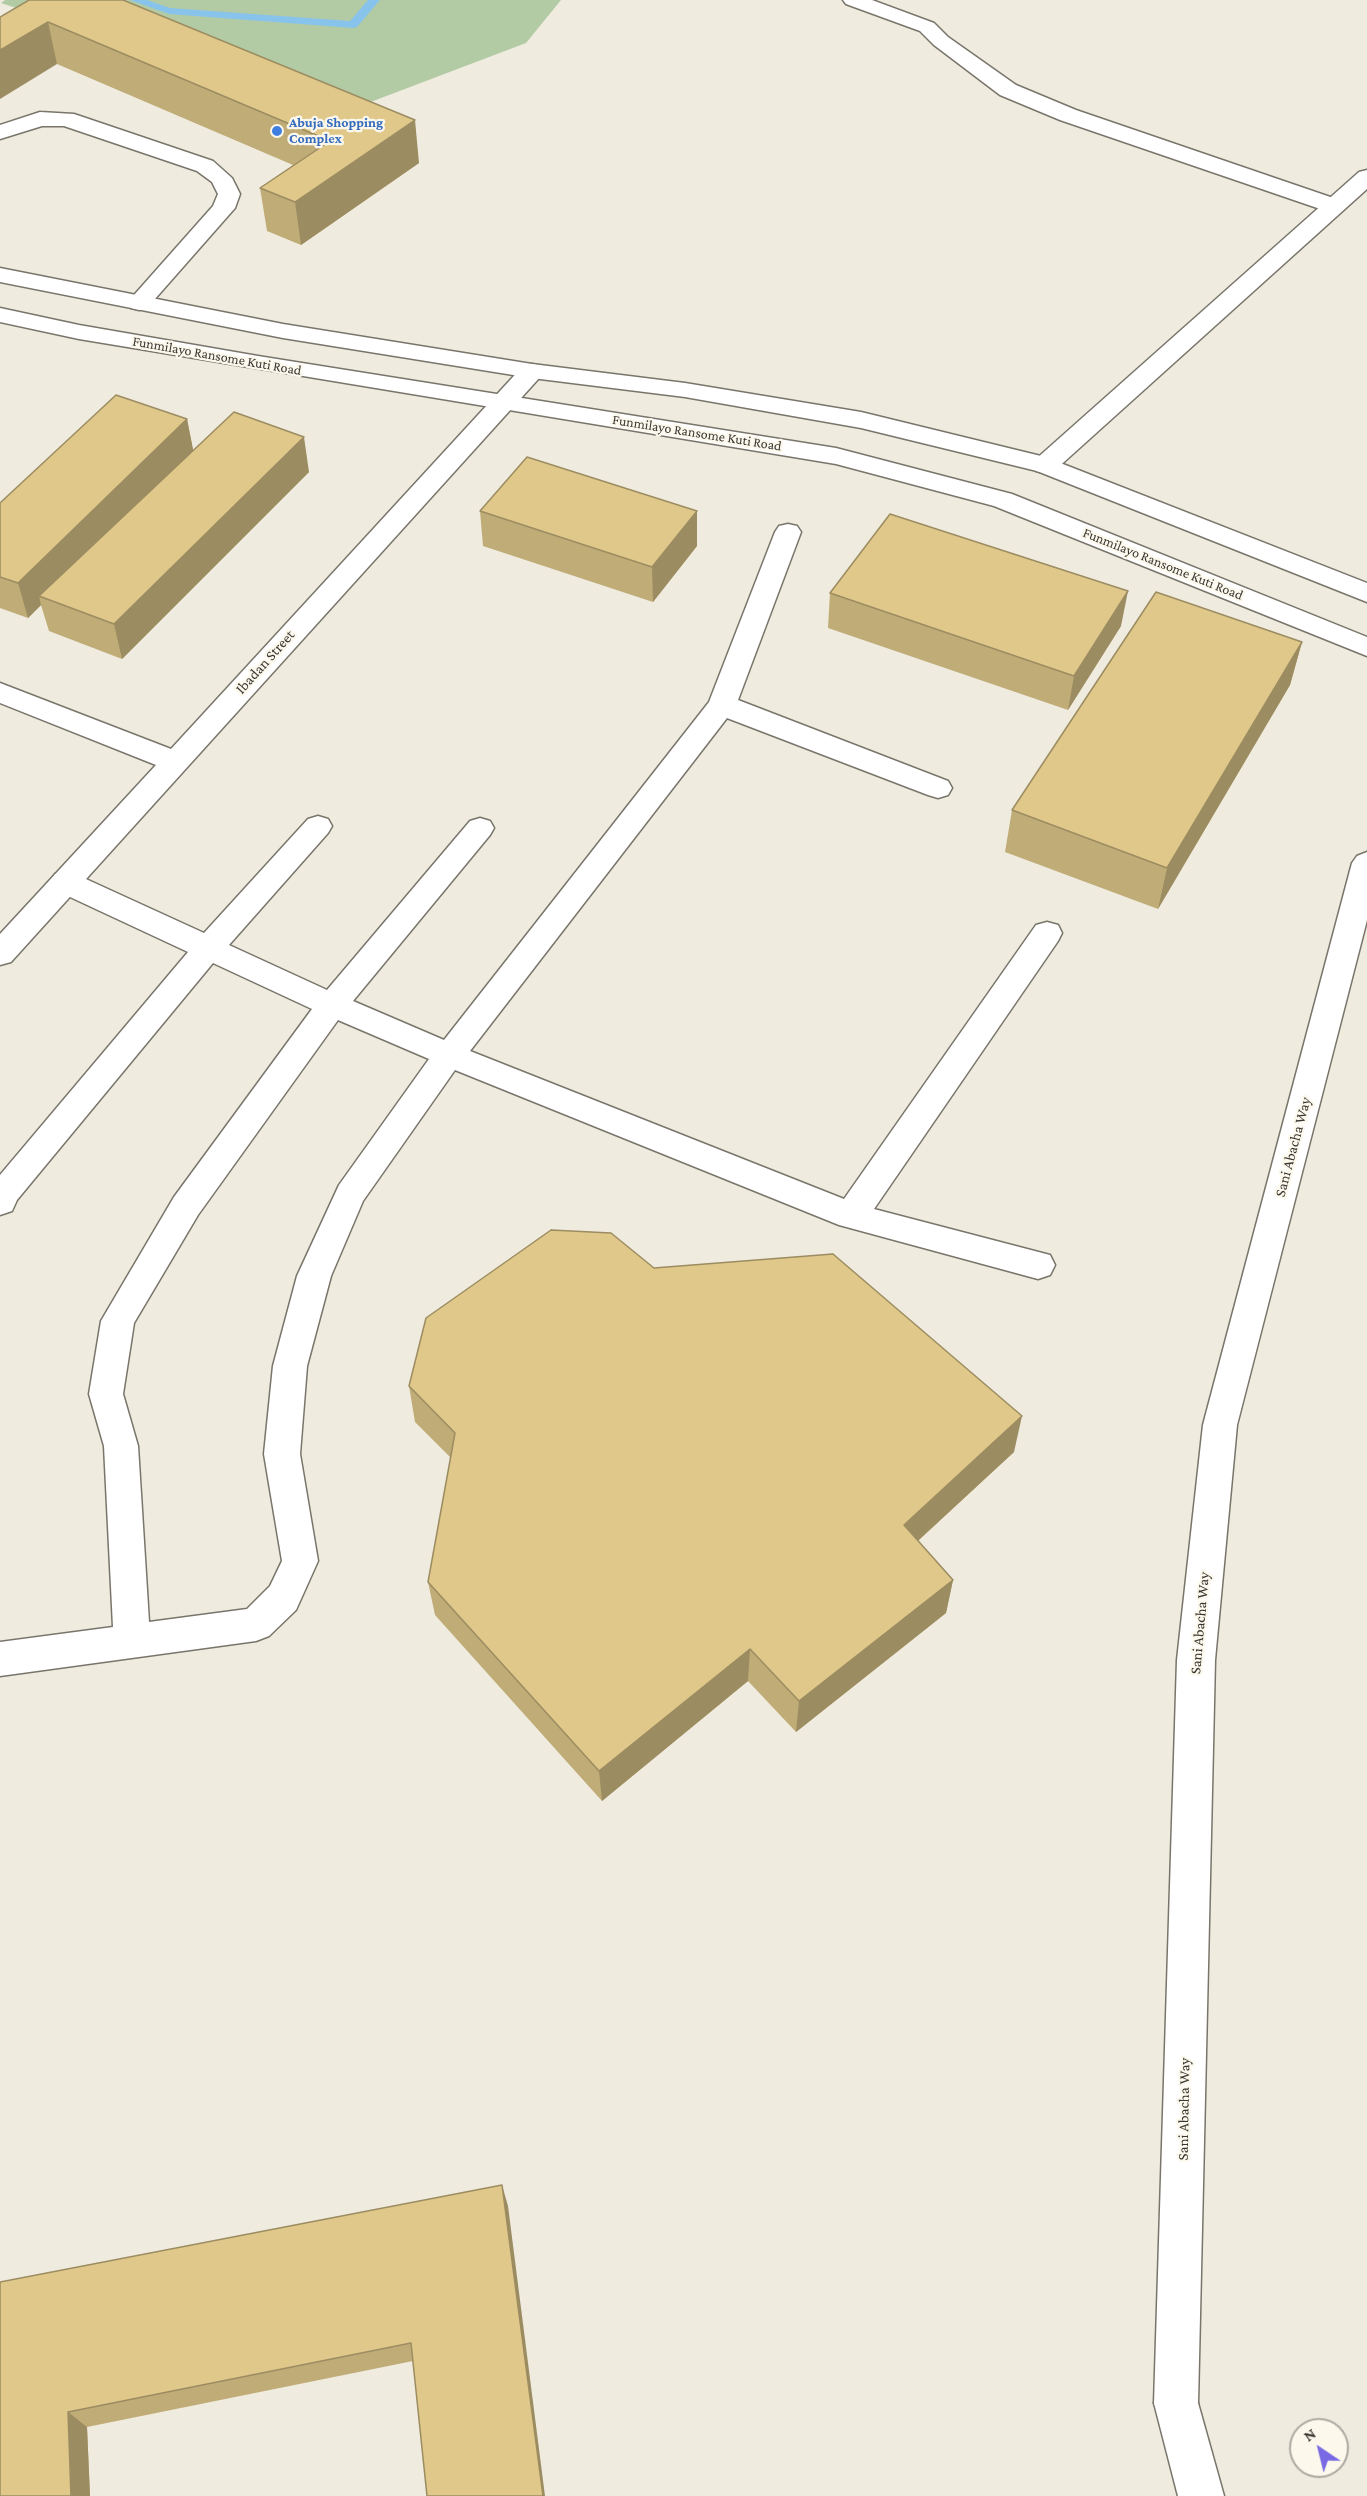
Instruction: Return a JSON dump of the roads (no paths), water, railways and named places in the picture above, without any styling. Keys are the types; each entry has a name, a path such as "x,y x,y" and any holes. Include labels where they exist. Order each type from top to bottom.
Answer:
{"main road":[{"path":"853,0 927,27 940,41 1008,90 1068,115 1334,206"},
{"path":"0,132 40,119 66,118 205,166 221,178 229,194 224,208 139,303"},
{"path":"1045,465 1367,177"},
{"path":"0,275 283,331 532,371 685,390 861,420 1045,465 1367,593"},
{"name":"Funmilayo Ransome Kuti Road","path":"0,315 79,332 836,456 1004,500 1367,647"},
{"name":"Ibadan Street","path":"0,954 532,371"},
{"path":"0,1659 256,1624 283,1598 300,1560 282,1454 290,1366 314,1276 350,1194 449,1055 722,705 788,532"},
{"path":"0,692 175,761"},
{"path":"722,705 938,788"},
{"path":"0,1202 4,1193 208,949 318,826"},
{"path":"132,1641 121,1446 106,1394 118,1321 186,1206 332,1005 480,828"},
{"name":"Sani Abacha Way","path":"1201,2496 1176,2403 1196,1660 1220,1425 1367,862"},
{"path":"65,882 332,1005 449,1055 851,1215 1038,1266"},
{"path":"851,1215 1047,933"}],"waterway":[{"path":"136,0 169,11 353,25 374,0"}],"place":[{"name":"Abuja Shopping Complex","path":"277,131"}]}
